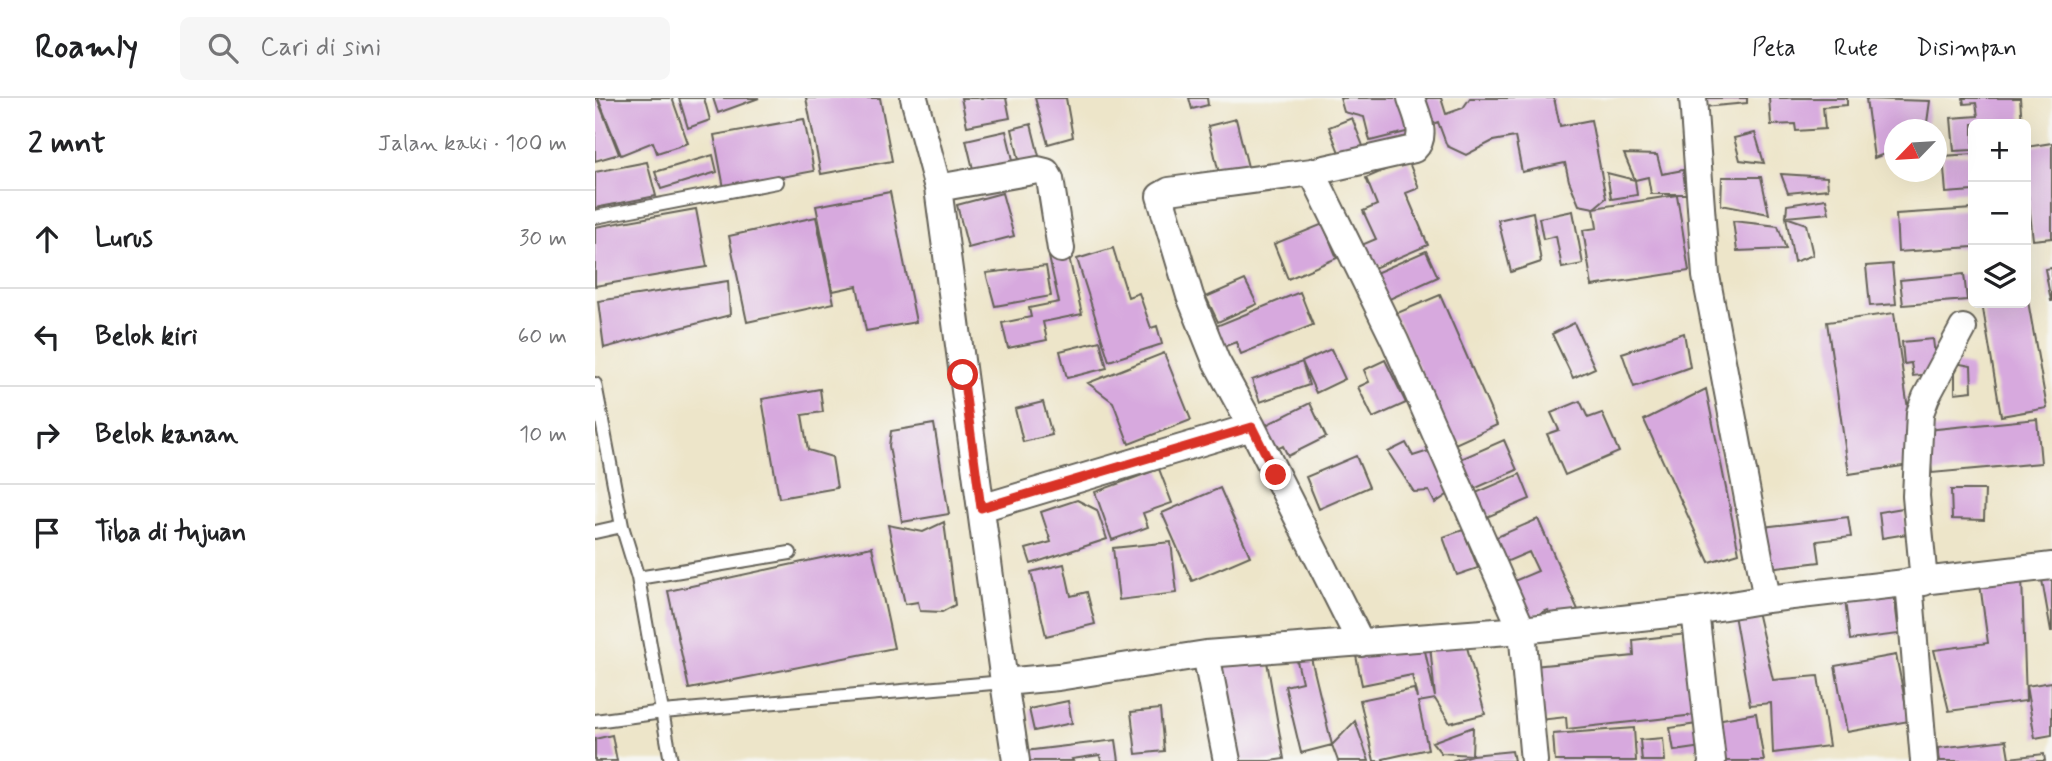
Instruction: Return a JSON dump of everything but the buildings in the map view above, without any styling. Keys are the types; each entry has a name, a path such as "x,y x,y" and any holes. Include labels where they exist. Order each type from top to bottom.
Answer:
{"street":[{"path":"914,98 938,188 1016,761"},
{"path":"1360,643 1216,361 1190,296 1160,196 1169,191 1312,172 1414,149 1420,143 1421,134 1412,98"},
{"path":"1693,98 1706,276 1767,599"},
{"path":"938,188 1038,170 1046,172 1050,179 1061,248"},
{"path":"1312,172 1395,341 1522,630 1534,761"},
{"path":"1924,761 1916,582 1920,413 1963,328"},
{"path":"981,508 1252,427"},
{"path":"1005,682 1058,677 1206,654 1522,630 2052,566"},
{"path":"1695,611 1712,761"},
{"path":"1206,654 1227,761"}],"lane":[{"path":"595,217 777,181"},
{"path":"595,384 622,526 638,578 671,761"},
{"path":"595,532 622,526"},
{"path":"638,578 790,553"},
{"path":"595,721 663,712 1005,682"}],"route":[{"path":"963,375 981,508 1252,427 1276,475"}]}
